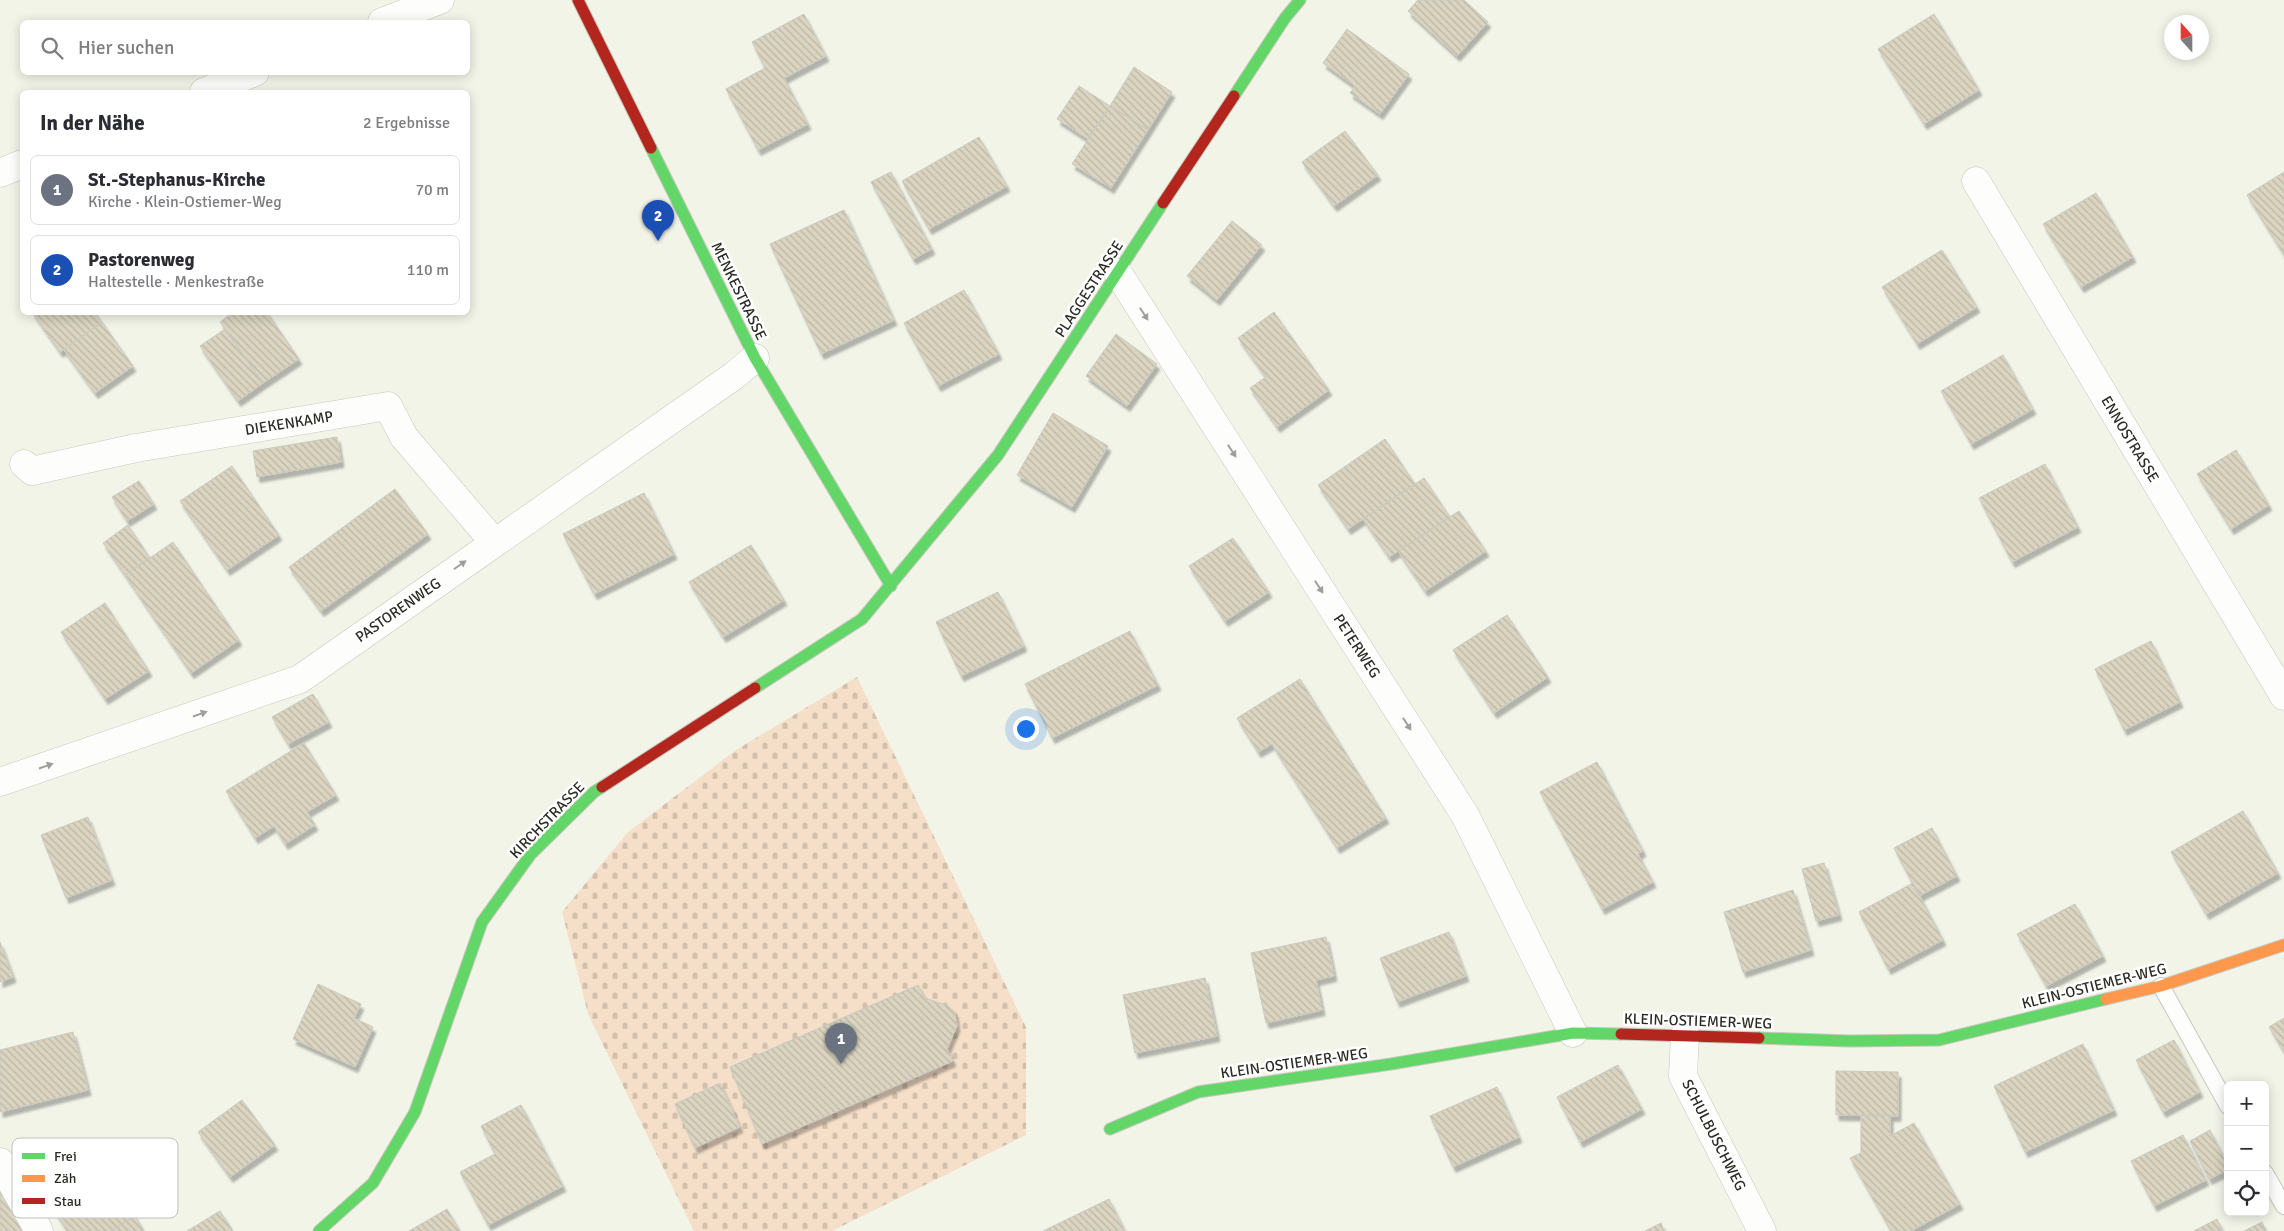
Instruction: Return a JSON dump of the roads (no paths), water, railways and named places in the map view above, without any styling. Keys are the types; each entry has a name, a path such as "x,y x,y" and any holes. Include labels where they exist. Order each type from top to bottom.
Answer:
{"street":[{"path":"387,20 440,0"},
{"name":"MENKESTRASSE","path":"578,0 755,358 891,586"},
{"name":"PLAGGESTRASSE","path":"891,586 998,455 1285,18 1300,0"},
{"path":"209,90 247,75"},
{"path":"0,173 20,165"},
{"name":"ENNOSTRASSE","path":"1976,181 2284,696"},
{"name":"PETERWEG","path":"1118,273 1465,815 1573,1033"},
{"name":"PASTORENWEG","path":"0,782 300,679 735,375 755,358"},
{"name":"DIEKENKAMP","path":"24,464 32,470 136,448 388,406 404,438 494,542"},
{"name":"KIRCHSTRASSE","path":"319,1231 373,1183 415,1112 482,922 531,854 594,792 862,619 891,586"},
{"name":"KLEIN-OSTIEMER-WEG","path":"1110,1129 1198,1092 1391,1064 1573,1033 1850,1041 1939,1040 2161,986 2284,945"},
{"name":"SCHULBUSCHWEG","path":"1685,1035 1683,1076 1762,1231"},
{"path":"0,1162 12,1183"},
{"path":"32,1218 39,1231"}],"lane":[{"path":"2161,986 2224,1099"},
{"path":"2269,1180 2284,1206"}],"place":[{"name":"Pastorenweg","path":"658,241"},
{"name":"St.-Stephanus-Kirche","path":"841,1064"}]}
